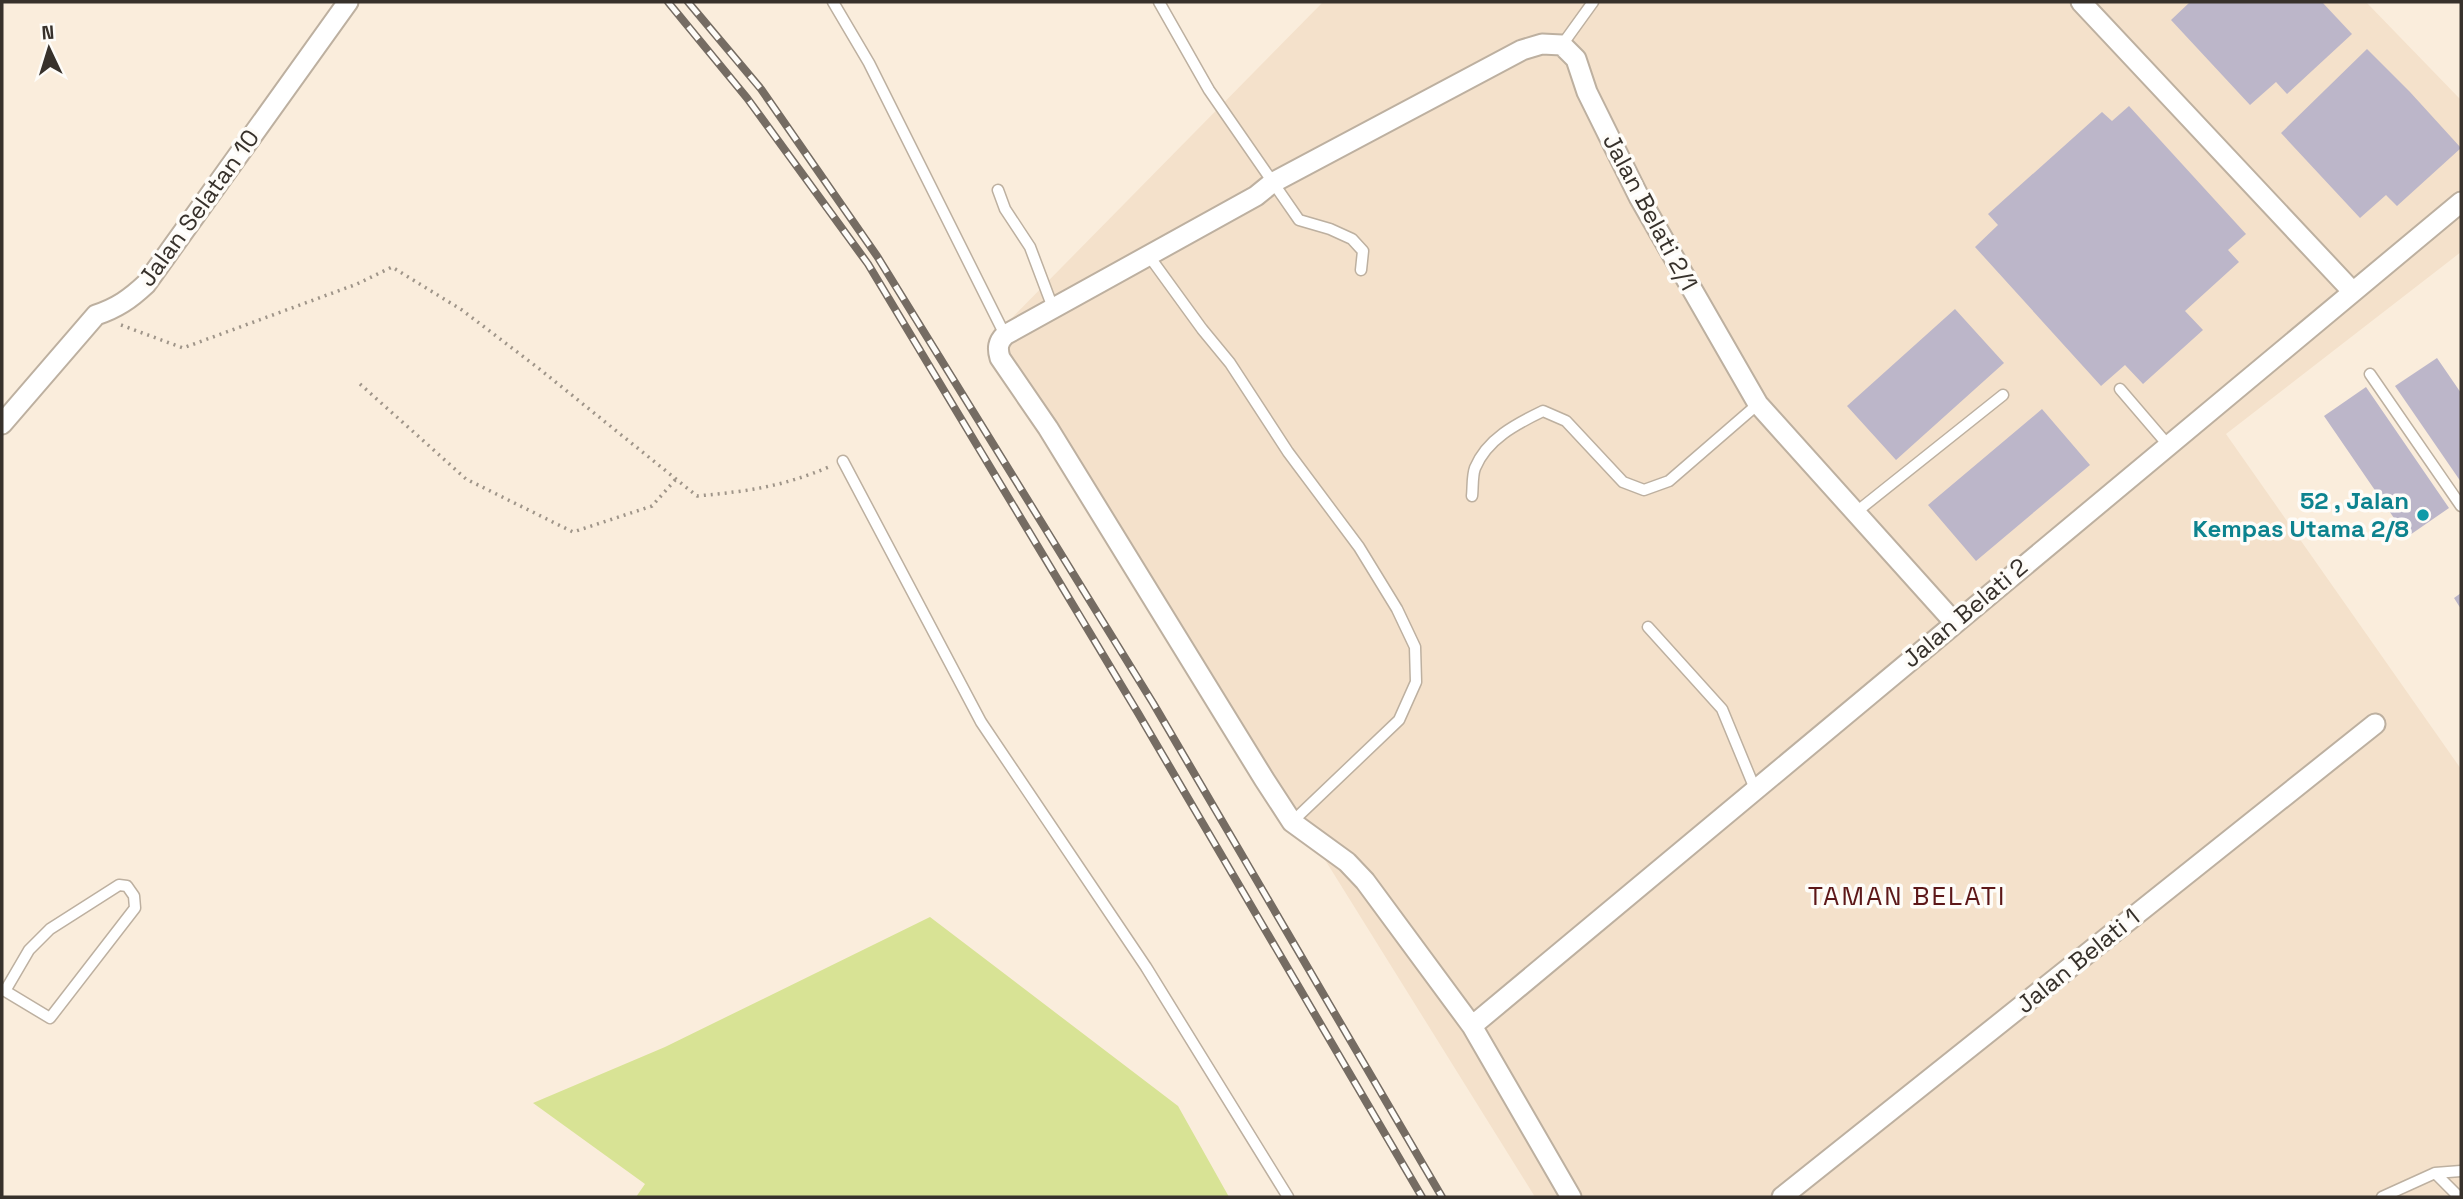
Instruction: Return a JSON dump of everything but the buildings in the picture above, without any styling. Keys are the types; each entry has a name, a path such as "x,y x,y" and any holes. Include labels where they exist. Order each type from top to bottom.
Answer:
{"street":[{"name":"Jalan Selatan 10","path":"2,424 96,315 115,309 146,284 349,2"},
{"path":"2081,2 2353,292"},
{"path":"1562,45 1542,44 1522,50 1272,183 1256,196 1005,335 997,350 1292,822 1347,862 1365,881 1472,1026 1571,1197"},
{"name":"Jalan Belati 2/1","path":"1562,45 1576,59 1587,92 1639,197 1758,404 1954,622"},
{"name":"Jalan Belati 2","path":"1472,1026 2461,202"},
{"name":"Jalan Belati 1","path":"1782,1197 2375,724"}],"lane":[{"path":"833,2 869,63 1005,335"},
{"path":"1159,2 1209,90 1300,220 1352,239 1363,251 1362,270"},
{"path":"1562,45 1593,2"},
{"path":"998,190 1005,209 1030,247 1053,309"},
{"path":"1149,256 1230,363 1288,453 1359,547 1397,609 1415,647 1416,682 1399,720 1292,822"},
{"path":"2370,374 2461,506"},
{"path":"2120,389 2168,445"},
{"path":"1855,513 2003,395"},
{"path":"1472,496 1474,470 1489,447 1519,422 1542,411 1566,421 1623,482 1644,490 1669,481 1758,404"},
{"path":"843,461 981,722 1146,967 1289,1197"},
{"path":"1648,627 1722,709 1755,789"},
{"path":"119,886 127,886 133,892 135,908 50,1018 3,990 29,950 50,929 119,886"},
{"path":"2382,1197 2435,1173 2461,1171"},
{"path":"2435,1173 2459,1197"}],"path":[{"path":"96,315 183,348 357,284 392,267 462,310 696,496 743,492 786,484 843,461"},
{"path":"360,384 466,478 573,532 652,506 677,479"}],"shaded area":[{"path":"1323,2 2366,2 2461,100 2461,252 2226,434 2461,769 2461,1197 1535,1197 997,333"}],"green space":[{"path":"930,917 1178,1106 1229,1197 636,1197 645,1184 533,1103 665,1047"}],"railway":[{"path":"668,2 747,98 868,264 1138,713 1422,1197"},
{"path":"688,2 761,89 877,256 1153,703 1442,1197"}],"place":[{"name":"52 , Jalan Kempas Utama 2/8","path":"2423,515"}],"district":[{"name":"TAMAN BELATI","path":"1907,896"}]}
